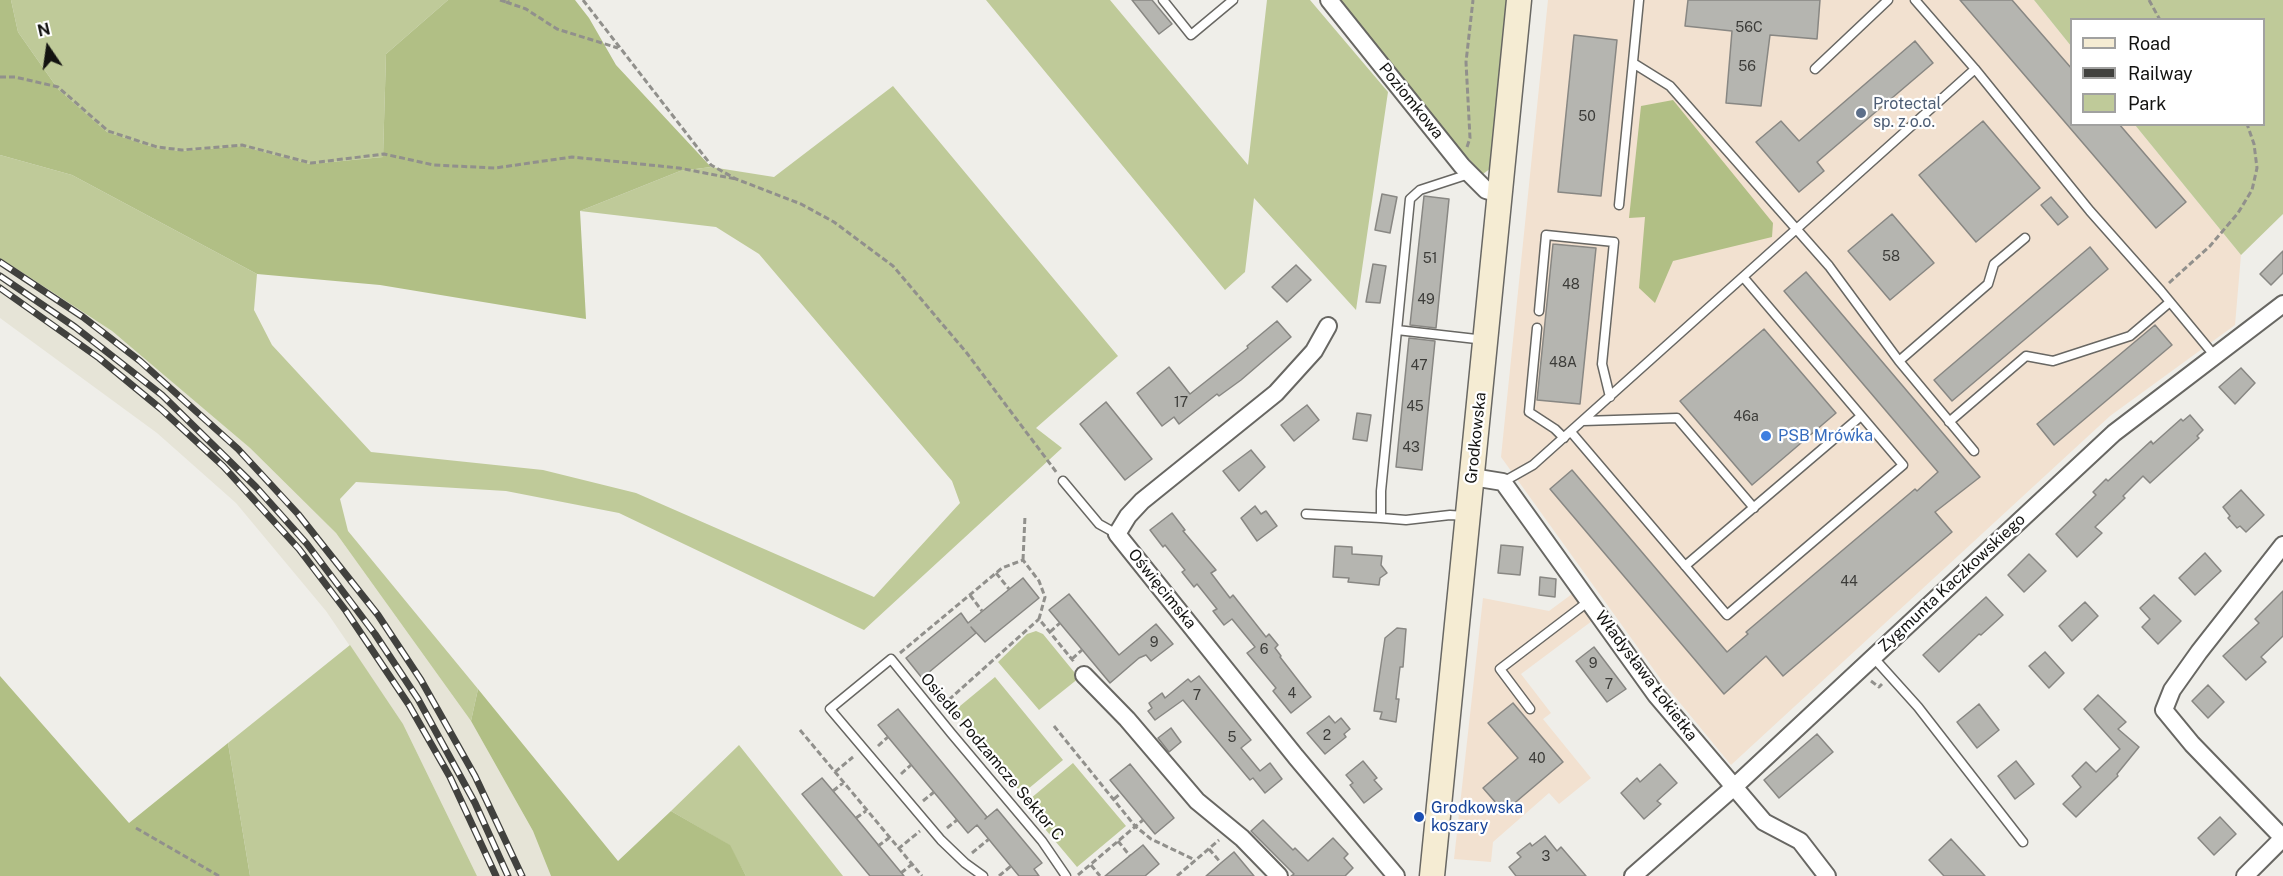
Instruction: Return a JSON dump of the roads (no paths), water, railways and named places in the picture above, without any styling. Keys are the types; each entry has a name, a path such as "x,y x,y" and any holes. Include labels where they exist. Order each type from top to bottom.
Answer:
{"main road":[{"name":"Grodkowska","path":"1432,876 1519,0"}],"street":[{"name":"Poziomkowa","path":"1329,0 1466,170 1486,190 1499,194"},
{"name":"Zygmunta Kaczkowskiego","path":"1633,876 1734,787 2114,433 2283,304"},
{"name":"Oświęcimska","path":"1328,326 1314,351 1276,393 1142,501 1128,516 1117,534 1296,757 1396,876"},
{"path":"1472,477 1503,482"},
{"name":"Władysława Łokietka","path":"1503,482 1656,695 1764,822 1800,841 1827,876"},
{"path":"2245,876 2283,838 2192,744 2164,710 2172,690 2199,652 2283,545"},
{"path":"1084,675 1127,719 1197,801 1242,838 1279,876"}],"lane":[{"path":"1163,0 1191,34 1233,0"},
{"path":"1619,205 1639,1 1628,0"},
{"path":"1815,69 1888,0"},
{"path":"1915,0 1975,69 2090,211 2214,355"},
{"path":"1633,63 1670,86 1829,266 1899,361 1974,451"},
{"path":"1503,482 1533,465 1975,69"},
{"path":"1381,518 1381,491 1410,199 1420,190 1466,170"},
{"path":"1539,311 1546,235 1614,242 1602,364 1610,396"},
{"path":"1899,361 1988,284 1994,264 2025,238"},
{"path":"1537,328 1529,412 1567,435 1727,615 1903,465 1744,278"},
{"path":"1950,422 2026,357 2053,362 2130,336 2170,302"},
{"path":"1397,330 1485,340"},
{"path":"1685,566 1861,416"},
{"path":"1583,421 1677,418 1754,508"},
{"path":"1063,481 1099,524 1117,534"},
{"path":"1306,514 1406,520 1450,514 1468,516"},
{"path":"1530,709 1500,669 1589,601"},
{"path":"1873,657 1918,707 2023,842"},
{"name":"Osiedle Podzamcze Sektor C","path":"983,876 963,861 928,824 830,709 891,660 1042,841 1066,876"}],"railway":[{"path":"0,262 83,317 140,361 238,449 298,514 378,615 421,680 475,776 522,876"},
{"path":"0,276 75,327 162,395 256,487 307,544 375,634 418,699 475,803 508,876"},
{"path":"0,288 99,358 161,409 223,466 299,549 346,611 409,705 450,777 496,876"}],"place":[{"name":"Protectal sp. z o.o.","path":"1861,113"},
{"name":"PSB Mrówka","path":"1766,436"},
{"name":"Grodkowska koszary","path":"1419,817"}]}
